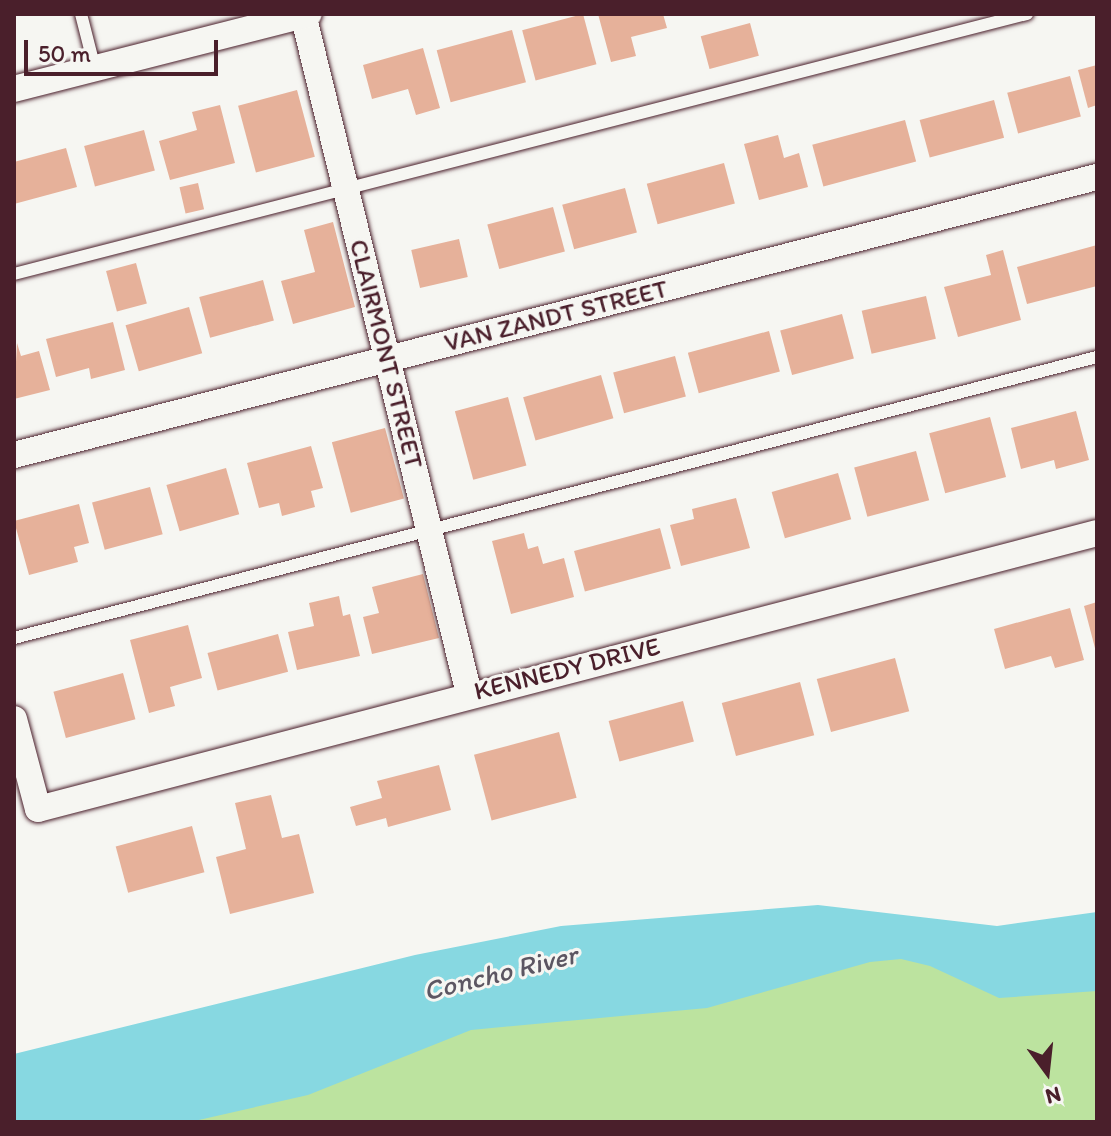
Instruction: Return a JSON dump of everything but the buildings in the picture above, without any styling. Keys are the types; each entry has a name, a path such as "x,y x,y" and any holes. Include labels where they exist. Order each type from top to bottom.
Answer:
{"street":[{"path":"14,89 305,15"},
{"name":"CLAIRMONT STREET","path":"305,15 469,694"},
{"name":"VAN ZANDT STREET","path":"14,455 1097,177"},
{"name":"KENNEDY DRIVE","path":"14,719 38,809 469,694 1097,533"}],"lane":[{"path":"81,14 95,69"},
{"path":"14,274 1027,14"},
{"path":"14,638 1097,357"}],"green space":[{"path":"1097,938 1097,1122 14,1122 566,952"}],"water":[{"name":"Concho River","path":"818,905 997,926 1097,912 1097,991 999,998 930,966 901,959 870,962 707,1008 471,1030 308,1095 190,1122 14,1122 14,1054 415,955 561,926"}]}
